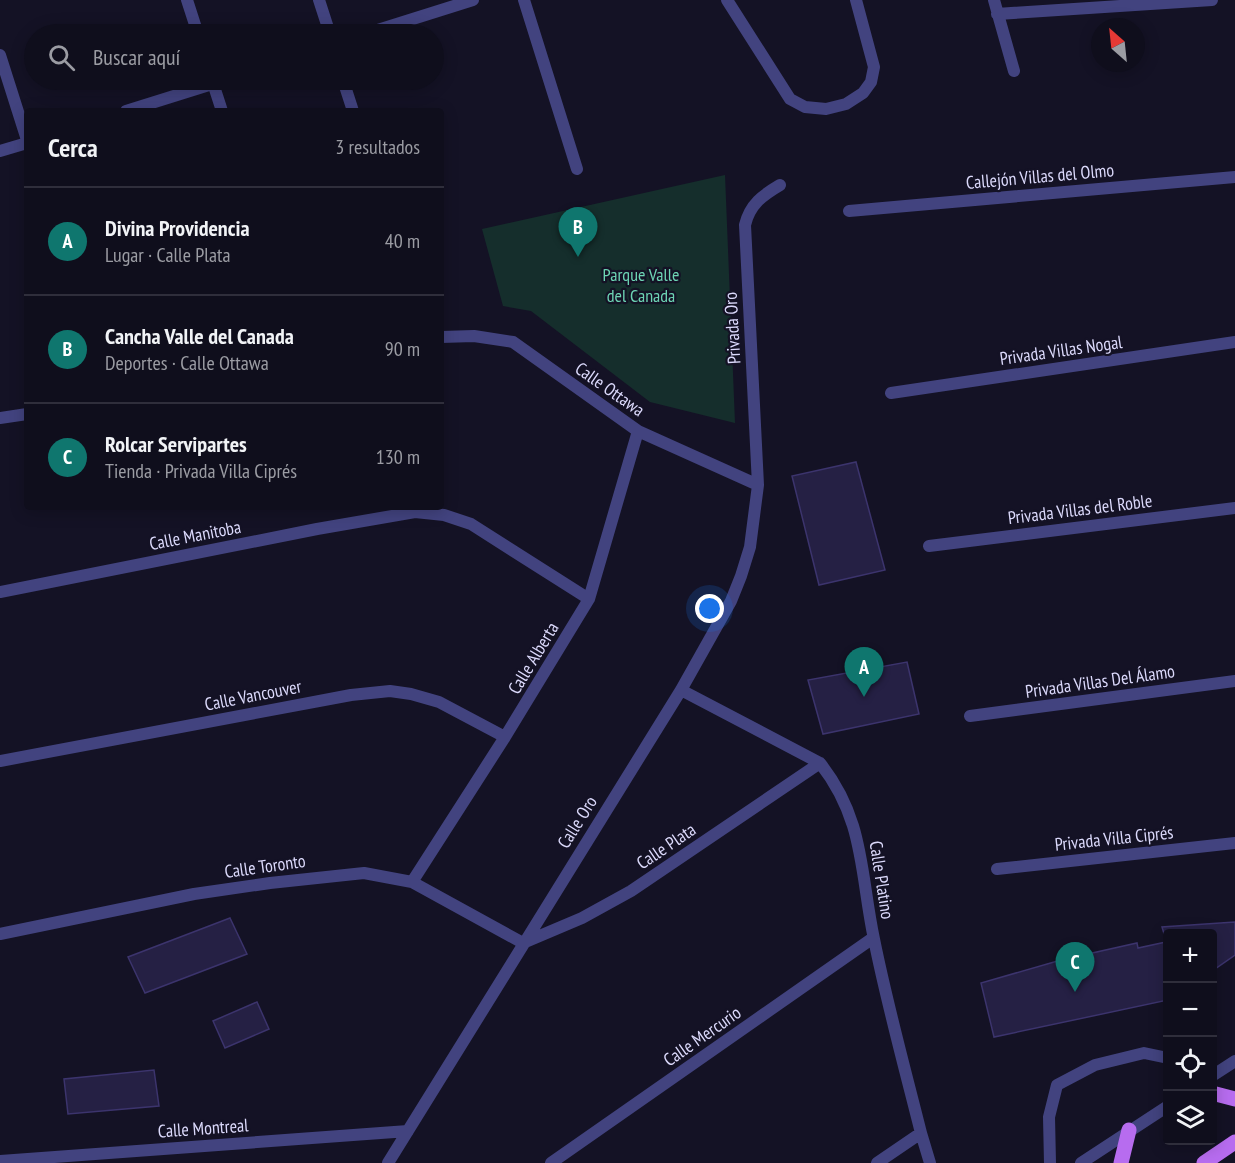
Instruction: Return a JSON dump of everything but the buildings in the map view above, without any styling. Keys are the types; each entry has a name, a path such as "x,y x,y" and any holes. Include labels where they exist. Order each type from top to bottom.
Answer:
{"main road":[{"path":"1217,1094 1235,1099"},
{"path":"1121,1163 1129,1130"},
{"path":"1204,1163 1235,1142"}],"street":[{"path":"188,0 195,24"},
{"path":"319,0 327,24"},
{"path":"397,24 473,0"},
{"path":"524,0 577,169"},
{"path":"727,0 790,99 805,107 826,109 846,104 862,93 871,82 874,67 856,0"},
{"path":"994,0 1014,71"},
{"path":"997,14 1212,0"},
{"path":"0,55 24,132"},
{"path":"135,108 190,90"},
{"path":"218,90 222,108"},
{"path":"346,90 352,108"},
{"path":"0,151 24,143"},
{"name":"Callejón Villas del Olmo","path":"849,211 1235,177"},
{"name":"Privada Oro","path":"759,485 745,225 752,206 761,197 780,185"},
{"name":"Calle Ottawa","path":"444,337 474,336 513,342 638,431 759,485"},
{"name":"Privada Villas Nogal","path":"891,393 1235,342"},
{"path":"0,418 24,414"},
{"name":"Calle Alberta","path":"412,882 590,599 638,431"},
{"name":"Calle Oro","path":"388,1163 681,690 731,601 750,547 759,485"},
{"name":"Privada Villas del Roble","path":"928,546 1235,508"},
{"name":"Calle Manitoba","path":"0,592 317,529 416,512 444,515 471,524 590,599"},
{"name":"Privada Villas Del Álamo","path":"970,716 1235,681"},
{"name":"Calle Platino","path":"681,690 820,763 833,780 849,811 860,848 873,938 930,1163"},
{"name":"Calle Vancouver","path":"0,761 351,695 390,691 438,702 505,737"},
{"name":"Calle Plata","path":"523,943 582,918 631,891 820,763"},
{"name":"Privada Villa Ciprés","path":"997,869 1235,843"},
{"name":"Calle Toronto","path":"0,934 194,894 364,873 412,882 523,943"},
{"name":"Calle Mercurio","path":"551,1163 873,938"},
{"path":"1050,1163 1049,1117 1057,1085 1095,1065 1144,1053 1163,1057"},
{"path":"1217,1070 1235,1061"},
{"path":"1081,1163 1163,1109"},
{"name":"Calle Montreal","path":"0,1161 408,1131"},
{"path":"877,1163 921,1133"}],"green space":[{"name":"Parque Valle del Canada","path":"725,175 735,423 650,402 531,311 503,306 482,229"}],"place":[{"name":"Cancha Valle del Canada","path":"578,257"},
{"name":"Divina Providencia","path":"864,697"},
{"name":"Rolcar Servipartes","path":"1075,992"}]}
